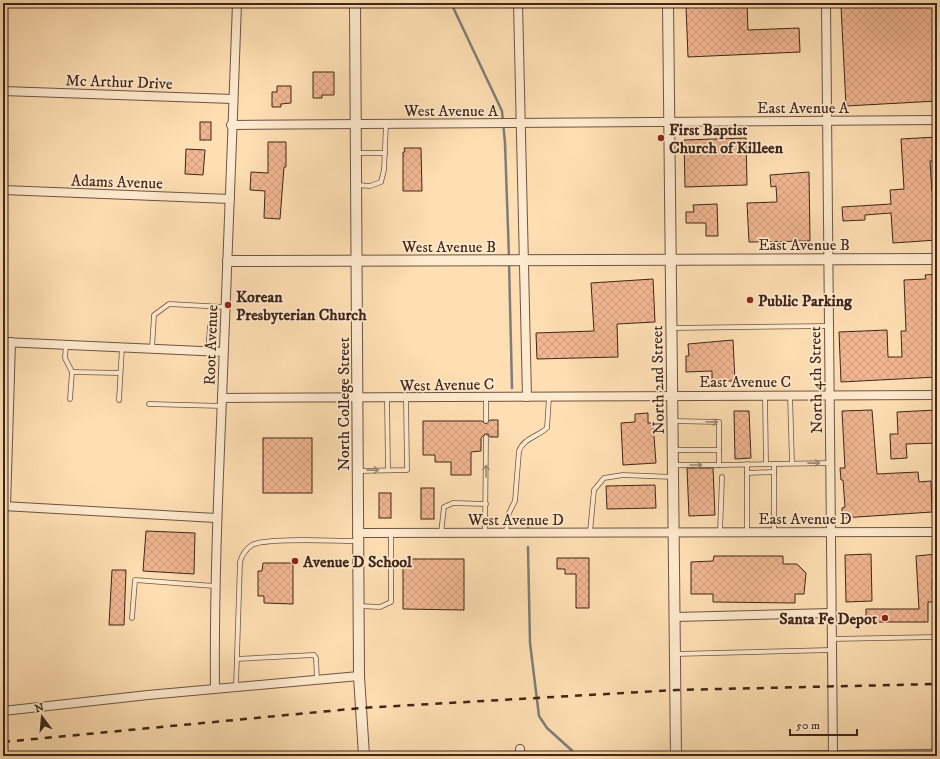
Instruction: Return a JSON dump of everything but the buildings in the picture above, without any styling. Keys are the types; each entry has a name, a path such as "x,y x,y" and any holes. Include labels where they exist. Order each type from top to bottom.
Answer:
{"street":[{"name":"Root Avenue","path":"215,689 214,586 216,518 228,261 237,3"},
{"name":"North College Street","path":"355,3 355,124 359,398 357,537 359,676 364,756"},
{"path":"518,3 517,124 527,397"},
{"name":"North 2nd Street","path":"668,3 676,756"},
{"name":"North 4th Street","path":"826,3 833,756"},
{"name":"Mc Arthur Drive","path":"3,90 233,99"},
{"name":"East Avenue A","path":"670,122 937,120"},
{"name":"West Avenue A","path":"232,125 670,122"},
{"name":"Adams Avenue","path":"3,190 230,199"},
{"name":"East Avenue B","path":"671,259 937,259"},
{"name":"West Avenue B","path":"228,261 521,261 671,259"},
{"path":"216,518 4,506 7,342 223,352"},
{"name":"East Avenue C","path":"673,396 937,395"},
{"name":"West Avenue C","path":"222,402 359,398 673,396"},
{"name":"West Avenue D","path":"357,537 390,533 674,532"},
{"name":"East Avenue D","path":"674,532 937,532"},
{"path":"675,617 831,614"},
{"path":"3,712 215,689 359,676"},
{"path":"738,756 937,754"}],"lane":[{"path":"356,185 370,186 381,182 385,153 386,124"},
{"path":"356,153 385,153"},
{"path":"152,348 154,315 169,304 225,307"},
{"path":"208,351 210,326"},
{"path":"672,328 828,326"},
{"path":"66,344 65,358 72,372 70,399"},
{"path":"119,400 122,347"},
{"path":"72,372 120,373"},
{"path":"765,395 766,464"},
{"path":"790,395 792,463"},
{"path":"486,397 486,420"},
{"path":"506,533 508,515 515,501 519,451 521,445 529,438 540,434 546,428 549,397"},
{"path":"387,398 388,470"},
{"path":"358,471 407,470 406,398"},
{"path":"149,404 222,402"},
{"path":"673,421 719,422 719,464"},
{"path":"485,533 486,438"},
{"path":"673,450 719,450"},
{"path":"673,465 830,463"},
{"path":"747,464 747,532"},
{"path":"774,464 774,532"},
{"path":"747,473 774,472"},
{"path":"590,532 594,490 604,478 623,475 673,477"},
{"path":"720,532 722,478"},
{"path":"441,533 444,507 453,503 486,504"},
{"path":"358,606 380,607 391,602 390,533"},
{"path":"236,687 240,562 247,549 253,544 268,541 357,537"},
{"path":"132,618 134,580 214,586"},
{"path":"831,639 937,637"},
{"path":"675,654 831,650"},
{"path":"237,659 314,655 316,658 317,680"}],"waterway":[{"path":"451,3 502,111 505,143 509,257"},
{"path":"509,262 512,388"},
{"path":"528,522 528,528"},
{"path":"528,547 530,643 539,716 547,728 578,756"}],"railway":[{"path":"3,742 361,708 676,690 937,684"}],"place":[{"name":"First Baptist Church of Killeen","path":"661,138"},
{"name":"Public Parking","path":"750,300"},
{"name":"Korean Presbyterian Church","path":"228,305"},
{"name":"Avenue D School","path":"295,561"},
{"name":"Santa Fe Depot","path":"885,618"}]}
